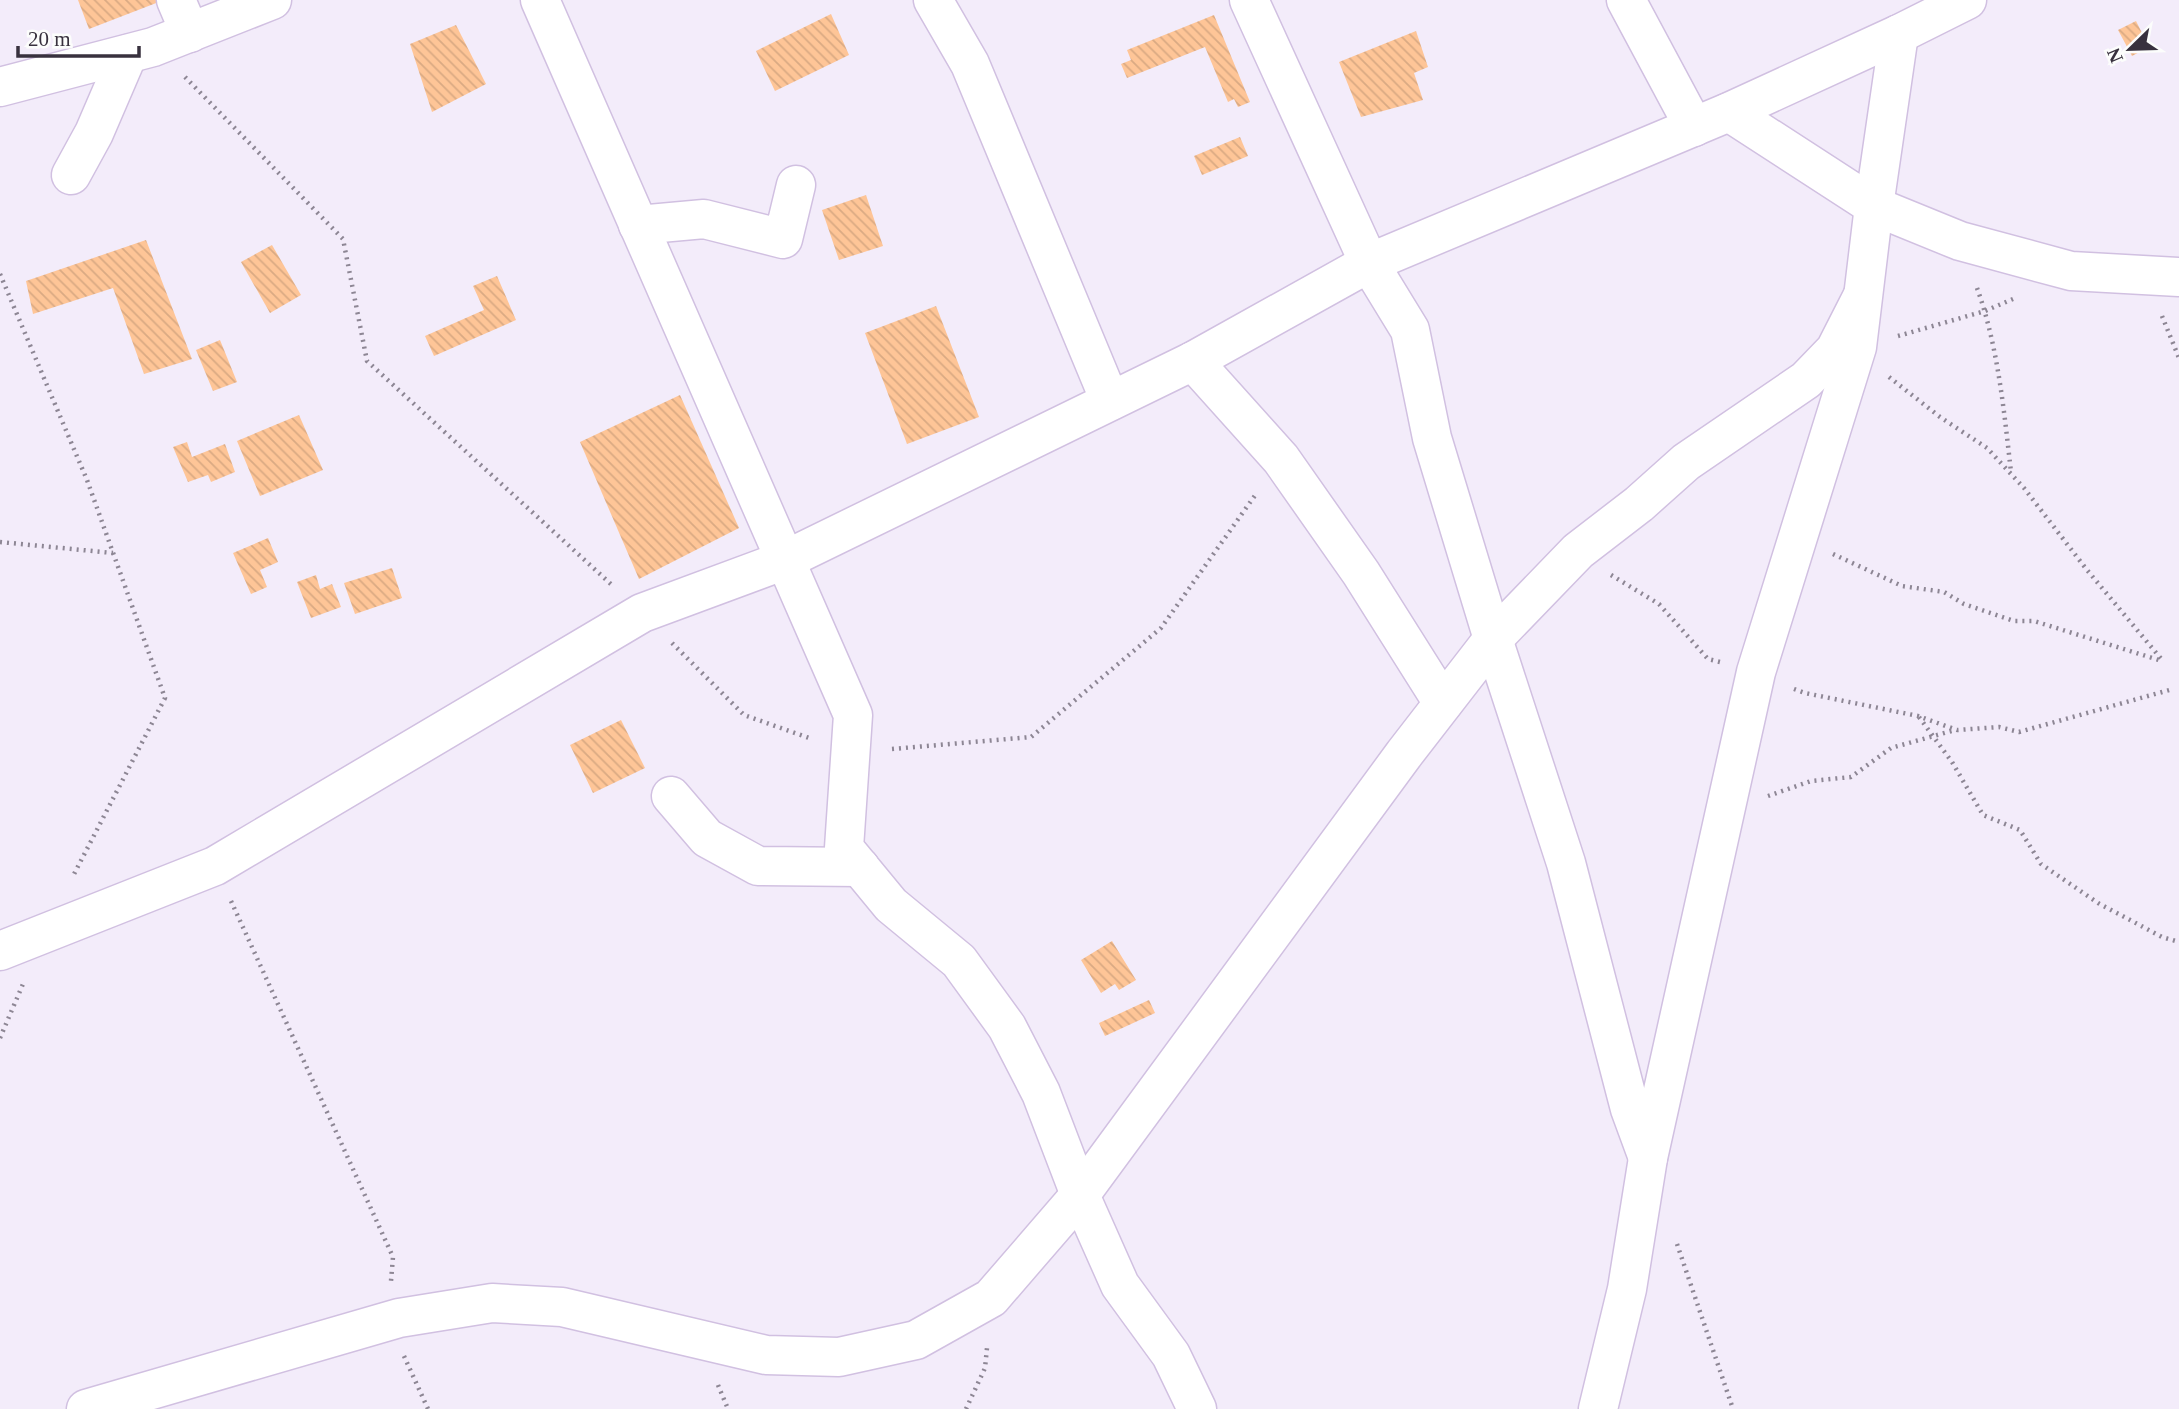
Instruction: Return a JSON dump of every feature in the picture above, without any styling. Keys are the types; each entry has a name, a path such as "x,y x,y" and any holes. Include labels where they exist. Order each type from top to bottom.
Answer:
{"street":[{"path":"71,175 140,50 183,16 272,0"},
{"path":"540,0 853,715 844,848 891,905 959,961 1007,1027 1041,1093 1080,1195 1120,1286 1171,1355 1198,1409"},
{"path":"933,0 970,64 1110,401"},
{"path":"1249,0 1369,263 1410,330 1432,438 1493,639 1566,863 1630,1109 1648,1158"},
{"path":"1626,0 1694,127"},
{"path":"0,951 215,866 642,613 785,560 1193,360 1369,263 1729,112 1899,34 1945,5"},
{"path":"1598,1409 1627,1289 1648,1158 1756,672 1857,347 1899,34"},
{"path":"0,87 140,50"},
{"path":"1729,112 1874,206 1960,241 2071,271 2179,277"},
{"path":"638,225 704,219 783,239 796,185"},
{"path":"86,1409 388,1321 492,1303 562,1307 766,1355 839,1357 916,1340 991,1298 1080,1195 1493,639 1578,551 1639,504 1686,461 1806,380 1835,350 1863,297"},
{"path":"1193,360 1281,459 1361,573 1443,703"},
{"path":"671,796 707,838 758,866 860,867"}],"path":[{"path":"140,50 197,88 343,239 367,361 642,613 744,715 850,752 1031,737 1161,628 1281,459"},
{"path":"1960,241 1985,312 2003,405 2011,474"},
{"path":"1857,347 1985,312 2071,271"},
{"path":"0,274 87,480 165,698 71,880"},
{"path":"1798,536 1902,586 1944,592 1964,604 2014,621 2034,621 2163,661 1987,448 1900,387 1857,347"},
{"path":"0,542 113,553"},
{"path":"1578,551 1659,604 1709,659 1756,672 1804,693 1918,716 1957,730"},
{"path":"1726,807 1811,781 1852,777 1891,748 1933,736 1957,730 1999,727 2019,732 2173,689"},
{"path":"1918,716 1983,815 2020,830 2040,864 2098,903 2162,937 2179,942"},
{"path":"215,866 393,1257 388,1321 428,1409"},
{"path":"0,1038 46,933"},
{"path":"1675,1238 1733,1409"},
{"path":"966,1409 985,1368 991,1298"}],"building":[{"path":"78,0 164,0 89,29"},
{"path":"831,14 849,55 775,91 756,51"},
{"path":"1214,15 1250,102 1238,107 1234,99 1228,102 1205,47 1127,78 1121,64 1131,60 1127,50"},
{"path":"2136,21 2149,47 2132,56 2118,30"},
{"path":"456,25 486,84 432,112 410,44"},
{"path":"1416,31 1428,67 1414,73 1423,100 1361,117 1339,62"},
{"path":"1240,137 1248,156 1202,175 1194,156"},
{"path":"866,195 883,246 839,260 822,210"},
{"path":"146,240 192,359 144,374 113,288 33,314 26,281"},
{"path":"272,245 301,295 270,313 241,262"},
{"path":"497,276 516,320 434,356 425,336 484,310 473,286"},
{"path":"936,306 979,417 907,444 865,333"},
{"path":"220,340 237,382 213,391 196,350"},
{"path":"680,395 739,528 639,579 580,442"},
{"path":"299,415 323,470 260,496 237,441"},
{"path":"187,442 192,457 225,444 235,472 211,482 208,475 188,482 173,447"},
{"path":"268,538 278,562 260,570 267,587 251,594 233,553"},
{"path":"392,568 402,598 355,614 344,583"},
{"path":"316,575 320,589 332,584 341,607 311,618 297,582"},
{"path":"621,720 645,768 593,793 570,745"},
{"path":"1112,941 1136,980 1119,990 1115,984 1101,993 1081,960"},
{"path":"1149,1000 1155,1013 1105,1036 1099,1023"}]}
